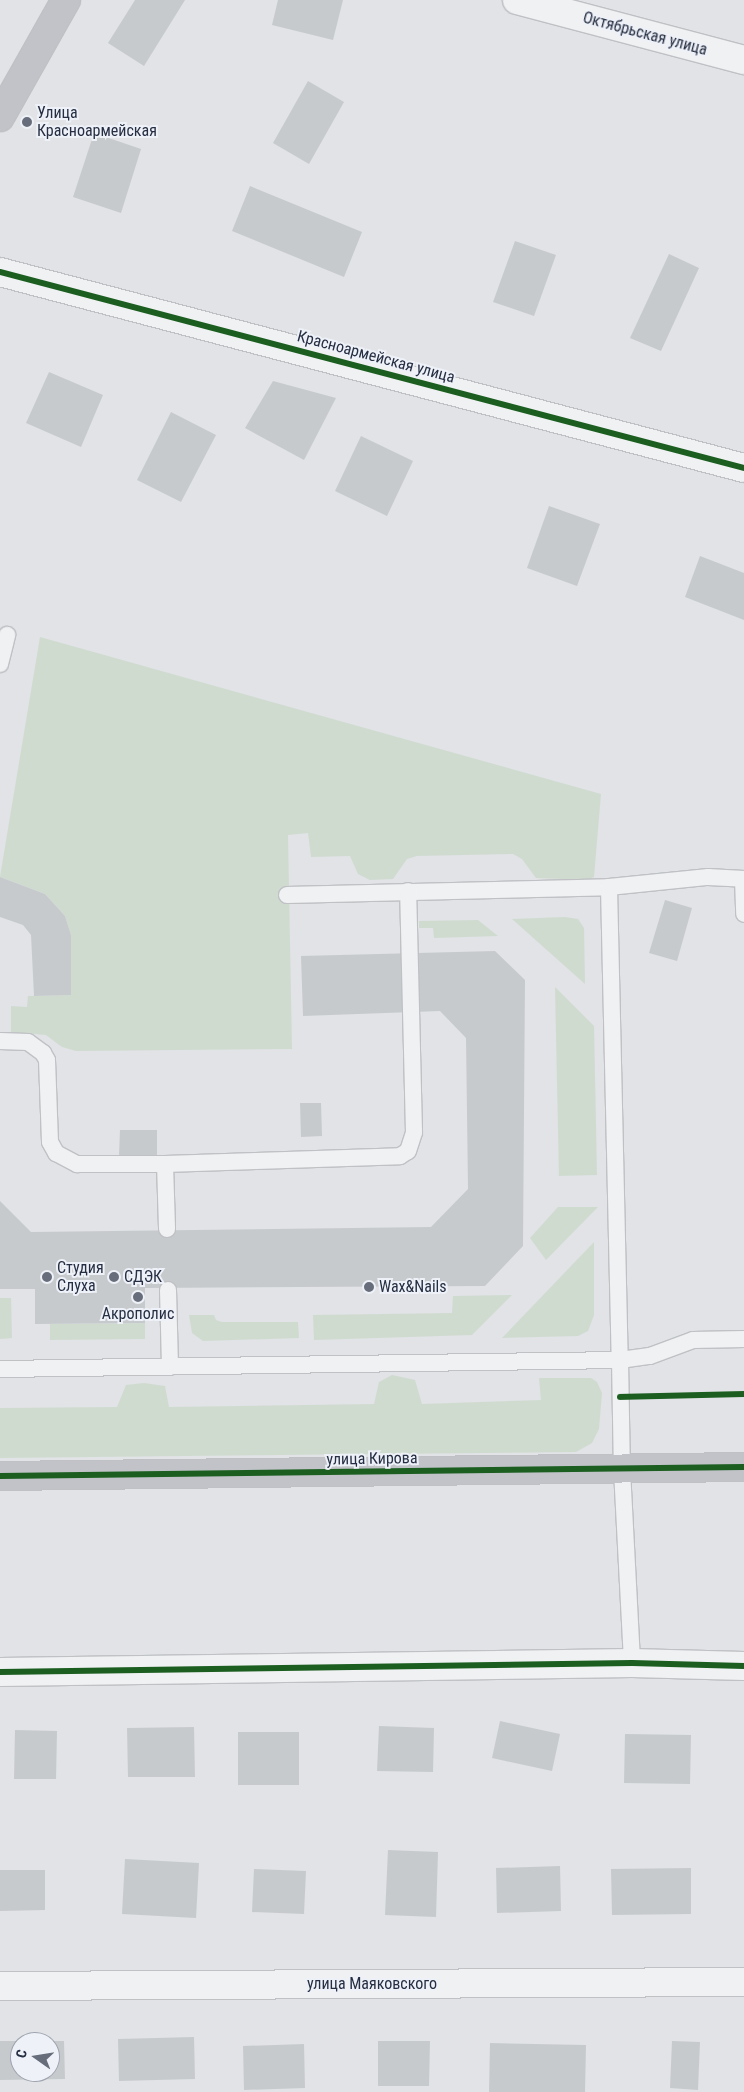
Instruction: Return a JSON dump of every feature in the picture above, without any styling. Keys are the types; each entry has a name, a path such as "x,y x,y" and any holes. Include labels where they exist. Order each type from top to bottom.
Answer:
{"street":[{"path":"0,117 66,0"},
{"name":"Октябрьская улица","path":"517,0 744,60"},
{"name":"Красноармейская улица","path":"0,272 744,468"},
{"name":"улица Кирова","path":"3,1480 744,1467"},
{"path":"0,1672 632,1663 744,1666"},
{"name":"улица Маяковского","path":"0,1986 744,1982"}],"lane":[{"path":"0,664 7,634"},
{"path":"287,895 610,887 708,877 743,879 744,914"},
{"path":"610,887 622,1470 632,1663"},
{"path":"0,1041 28,1042 43,1053 47,1060 50,1142 61,1157 91,1165 392,1158 408,1152 414,1132 408,892"},
{"path":"164,1164 167,1228"},
{"path":"168,1290 170,1368"},
{"path":"0,1369 620,1360 650,1356 693,1340 744,1339"}],"shaded area":[{"path":"40,637 601,794 594,877 587,880 536,878 522,859 513,854 417,856 407,859 393,879 370,880 358,874 350,856 311,857 308,833 288,835 292,1049 76,1051 62,1047 46,1035 11,1032 11,1006 27,1007 28,996 71,995 71,935 65,916 45,894 0,877"},
{"path":"565,917 578,919 584,928 585,984 512,919"},
{"path":"478,920 498,936 434,938 433,928 419,928 419,921"},
{"path":"555,987 594,1026 597,1175 559,1176"},
{"path":"558,1207 598,1207 546,1260 530,1238"},
{"path":"594,1242 594,1315 588,1331 578,1336 502,1338"},
{"path":"512,1295 472,1335 314,1340 313,1315 452,1313 453,1296"},
{"path":"0,1298 11,1298 12,1338 0,1339"},
{"path":"189,1315 214,1315 216,1320 222,1322 298,1322 299,1338 203,1341 192,1333"},
{"path":"145,1323 145,1339 50,1340 50,1324"},
{"path":"392,1375 415,1380 422,1404 541,1400 539,1378 591,1378 597,1382 602,1393 599,1429 592,1443 576,1452 0,1458 0,1408 117,1407 126,1385 144,1383 165,1386 169,1407 374,1404 379,1382"}],"building":[{"path":"135,0 185,0 144,66 108,43"},
{"path":"278,0 343,0 333,40 272,25"},
{"path":"308,81 344,102 309,164 273,143"},
{"path":"94,133 141,149 121,213 73,197"},
{"path":"250,186 362,232 344,277 232,231"},
{"path":"515,241 556,255 534,316 493,302"},
{"path":"669,254 699,268 661,351 630,338"},
{"path":"49,372 103,395 81,447 26,423"},
{"path":"273,381 336,398 304,460 245,428"},
{"path":"171,412 216,435 181,502 137,480"},
{"path":"361,436 413,461 387,516 335,491"},
{"path":"549,506 600,524 577,586 527,568"},
{"path":"700,556 744,573 744,620 685,597"},
{"path":"0,877 45,894 65,916 71,935 71,995 34,996 31,935 23,925 0,917"},
{"path":"665,900 692,908 677,961 649,953"},
{"path":"495,951 525,980 523,1246 485,1286 145,1288 145,1323 35,1324 35,1289 0,1289 0,1201 31,1232 431,1227 468,1189 466,1038 440,1011 303,1016 301,956"},
{"path":"300,1103 321,1103 322,1136 301,1137"},
{"path":"120,1130 157,1130 157,1156 119,1156"},
{"path":"500,1721 560,1734 552,1771 492,1758"},
{"path":"379,1726 434,1728 433,1772 377,1771"},
{"path":"194,1727 195,1777 128,1777 127,1728"},
{"path":"15,1730 57,1731 56,1779 14,1779"},
{"path":"238,1732 299,1732 299,1785 238,1785"},
{"path":"625,1734 691,1735 690,1784 624,1783"},
{"path":"388,1850 438,1852 436,1917 385,1915"},
{"path":"125,1859 199,1863 196,1918 122,1914"},
{"path":"560,1866 561,1911 497,1913 496,1868"},
{"path":"691,1868 691,1914 612,1915 611,1869"},
{"path":"254,1869 306,1871 304,1914 252,1912"},
{"path":"0,1870 45,1870 45,1910 0,1911"},
{"path":"194,2037 195,2079 119,2081 118,2039"},
{"path":"0,2041 10,2041 10,2080 0,2080"},
{"path":"60,2041 64,2041 65,2079 60,2079"},
{"path":"378,2041 430,2041 429,2086 378,2086"},
{"path":"672,2041 700,2042 698,2090 670,2088"},
{"path":"490,2043 586,2045 585,2092 489,2092"},
{"path":"304,2044 305,2088 244,2090 243,2046"}],"cycle path":[{"path":"0,272 744,468"},
{"path":"620,1397 744,1394"},
{"path":"0,1476 744,1467"},
{"path":"0,1672 632,1663 744,1666"}],"place":[{"name":"Улица Красноармейская","path":"27,122"},
{"name":"Студия Слуха","path":"47,1277"},
{"name":"СДЭК","path":"114,1277"},
{"name":"Wax&Nails","path":"369,1287"},
{"name":"Акрополис","path":"138,1297"}]}
